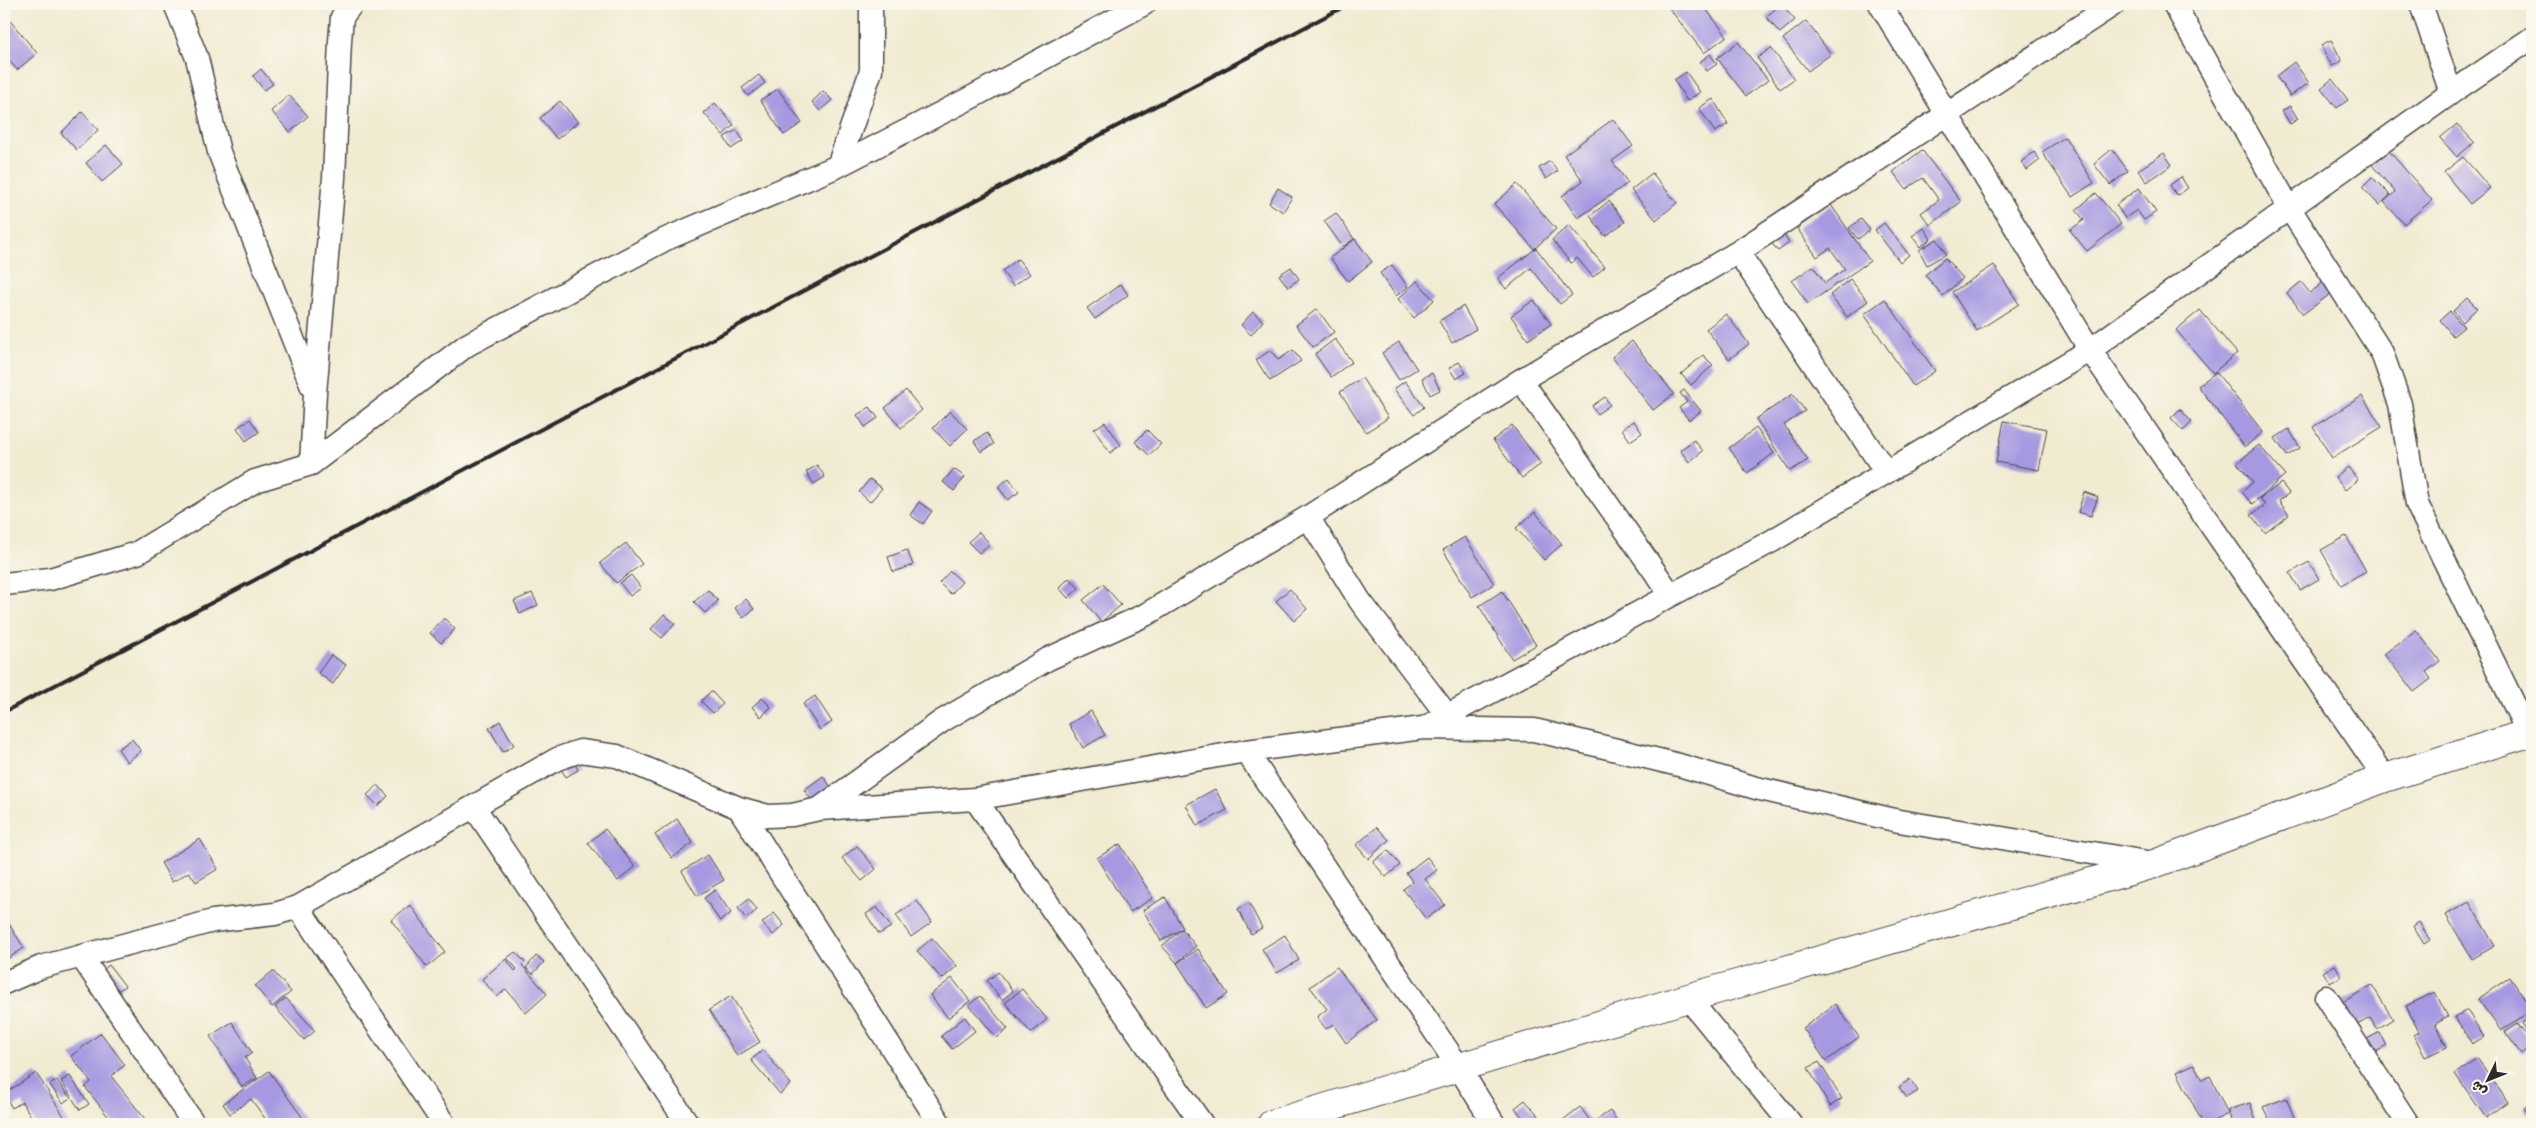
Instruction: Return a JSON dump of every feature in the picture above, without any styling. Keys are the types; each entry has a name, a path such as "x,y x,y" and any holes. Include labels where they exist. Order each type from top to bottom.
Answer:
{"main road":[{"path":"1272,1124 1458,1066 1688,998 2154,864 2385,778 2530,733"}],"street":[{"path":"175,4 197,58 220,152 315,393"},
{"path":"311,464 315,393 334,178 342,17 352,4"},
{"path":"838,166 871,71 871,4"},
{"path":"4,584 50,579 137,553 254,481 311,464 467,344 666,240 838,166 974,96 1144,4"},
{"path":"1880,4 1945,114 2090,350 2385,778"},
{"path":"819,809 942,721 1048,659 1144,615 1308,517 1521,380 1738,252 2114,4"},
{"path":"2174,4 2290,209 2382,353 2400,404 2417,504 2530,733"},
{"path":"2421,4 2450,93"},
{"path":"1423,728 1772,541 2090,350 2450,93 2532,38"},
{"path":"1738,252 1886,472"},
{"path":"1521,380 1671,595"},
{"path":"1308,517 1360,601 1448,715"},
{"path":"4,983 41,966 213,921 275,914 298,907 557,759 580,751 617,756 739,808 768,816 792,815 819,809 975,798 1246,752 1423,728 1534,730 1679,765 1756,788 1899,821 2154,864"},
{"path":"1246,752 1458,1066 1494,1124"},
{"path":"975,798 1202,1124"},
{"path":"474,807 688,1124"},
{"path":"739,808 940,1124"},
{"path":"298,907 444,1124"},
{"path":"81,956 194,1124"},
{"path":"2326,997 2408,1124"},
{"path":"1688,998 1791,1124"}],"building":[{"path":"1674,4 1702,4 1727,36 1704,53 1669,8"},
{"path":"1781,4 1795,20 1780,33 1766,17"},
{"path":"7,17 37,53 17,70 4,54 4,20"},
{"path":"1806,21 1831,54 1808,71 1783,39"},
{"path":"2331,40 2342,61 2332,66 2321,45"},
{"path":"1738,42 1768,80 1746,96 1717,58"},
{"path":"1771,48 1794,79 1780,89 1757,58"},
{"path":"1710,54 1717,64 1707,71 1700,62"},
{"path":"2294,62 2309,83 2290,96 2276,76"},
{"path":"261,69 273,84 264,90 253,76"},
{"path":"1686,72 1700,92 1687,101 1674,80"},
{"path":"759,75 765,83 748,96 742,88"},
{"path":"2332,79 2348,100 2337,108 2321,88"},
{"path":"778,89 802,123 784,135 760,100"},
{"path":"823,91 832,100 820,111 812,102"},
{"path":"289,95 308,116 290,132 271,111"},
{"path":"1713,99 1728,124 1715,132 1699,108"},
{"path":"560,101 578,122 557,139 540,118"},
{"path":"715,103 734,125 723,135 704,113"},
{"path":"2290,106 2298,119 2290,124 2282,111"},
{"path":"82,112 98,130 77,150 61,133"},
{"path":"1613,119 1633,146 1612,161 1628,183 1578,218 1562,196 1583,181 1564,155"},
{"path":"2457,124 2474,142 2457,157 2440,138"},
{"path":"737,130 743,141 731,149 724,137"},
{"path":"2065,137 2094,183 2072,197 2042,152"},
{"path":"106,145 123,164 102,182 86,163"},
{"path":"2112,149 2128,171 2110,185 2094,164"},
{"path":"1922,150 1961,202 1930,225 1921,213 1939,200 1923,178 1906,189 1893,172"},
{"path":"2389,151 2432,200 2404,224 2384,202 2395,192 2372,165"},
{"path":"2034,152 2040,160 2027,170 2021,162"},
{"path":"2164,153 2172,165 2147,182 2138,170"},
{"path":"2463,157 2490,188 2470,204 2444,172"},
{"path":"1550,161 1558,171 1546,179 1539,168"},
{"path":"1652,173 1677,203 1656,220 1631,190"},
{"path":"2181,177 2188,188 2177,196 2170,185"},
{"path":"2372,177 2390,195 2379,205 2362,187"},
{"path":"1517,184 1556,229 1534,249 1494,204"},
{"path":"1278,188 1292,197 1283,212 1269,203"},
{"path":"2139,188 2156,212 2144,220 2137,210 2125,218 2116,205"},
{"path":"2096,193 2121,224 2087,251 2070,230 2084,220 2076,210"},
{"path":"1609,201 1625,222 1605,236 1590,216"},
{"path":"1831,205 1870,261 1808,304 1792,281 1813,266 1825,283 1845,269 1830,248 1817,257 1797,228"},
{"path":"1336,213 1354,239 1343,247 1324,221"},
{"path":"1861,219 1870,230 1858,239 1849,228"},
{"path":"1884,223 1909,255 1900,262 1875,230"},
{"path":"1569,225 1605,267 1593,277 1577,258 1571,263 1552,240"},
{"path":"1924,228 1931,239 1920,247 1912,236"},
{"path":"1782,232 1789,243 1778,251 1770,241"},
{"path":"1355,239 1372,262 1348,281 1330,258"},
{"path":"1937,239 1946,254 1927,265 1919,250"},
{"path":"1536,248 1572,295 1560,304 1531,268 1506,289 1498,278"},
{"path":"1945,258 1963,278 1943,296 1925,275"},
{"path":"1018,259 1030,274 1013,286 1002,271"},
{"path":"1392,265 1408,287 1396,296 1380,273"},
{"path":"1994,265 2019,304 1977,331 1952,292"},
{"path":"1291,267 1299,279 1288,287 1279,275"},
{"path":"1850,279 1868,301 1847,317 1830,295"},
{"path":"1417,281 1434,300 1414,318 1398,299"},
{"path":"2325,281 2333,292 2303,314 2287,293 2301,282 2310,293"},
{"path":"1121,284 1128,295 1095,319 1087,308"},
{"path":"2467,298 2477,308 2463,322 2453,311"},
{"path":"1885,299 1935,371 1913,386 1864,314"},
{"path":"1534,300 1551,324 1528,340 1511,316"},
{"path":"1463,306 1476,329 1452,343 1439,321"},
{"path":"1317,309 1334,332 1313,347 1296,325"},
{"path":"2200,310 2237,353 2213,373 2176,330"},
{"path":"2450,311 2464,327 2453,336 2440,320"},
{"path":"1253,312 1263,321 1251,335 1241,325"},
{"path":"1726,314 1749,344 1729,359 1706,329"},
{"path":"1335,339 1352,362 1331,377 1315,354"},
{"path":"1632,341 1674,394 1653,410 1612,357"},
{"path":"1399,342 1417,369 1399,380 1382,353"},
{"path":"1271,350 1278,360 1293,350 1301,361 1270,381 1256,360"},
{"path":"1703,355 1713,365 1691,385 1681,374"},
{"path":"1459,362 1466,373 1456,379 1449,368"},
{"path":"2216,372 2263,432 2245,447 2198,386"},
{"path":"1432,373 1440,390 1430,395 1422,378"},
{"path":"1362,378 1388,418 1366,432 1340,392"},
{"path":"1405,381 1424,407 1414,415 1394,389"},
{"path":"906,390 922,410 901,428 885,408"},
{"path":"1684,390 1701,411 1689,420 1679,408 1687,402 1680,393"},
{"path":"1793,394 1805,411 1784,425 1808,460 1790,471 1756,419"},
{"path":"2362,396 2382,427 2332,458 2313,427"},
{"path":"1605,397 1610,405 1597,414 1592,406"},
{"path":"870,407 878,418 865,427 857,415"},
{"path":"2180,409 2192,422 2183,431 2171,418"},
{"path":"950,411 967,429 950,446 933,428"},
{"path":"250,419 259,432 246,441 237,428"},
{"path":"1634,421 1642,433 1630,441 1622,429"},
{"path":"2004,421 2047,429 2039,470 1996,462"},
{"path":"1105,422 1121,445 1110,453 1094,429"},
{"path":"1512,425 1541,464 1522,478 1493,440"},
{"path":"1756,428 1774,453 1747,473 1729,448"},
{"path":"2289,429 2300,448 2287,456 2275,438"},
{"path":"1147,430 1161,444 1149,455 1135,442"},
{"path":"987,433 994,444 981,452 974,441"},
{"path":"1694,440 1703,451 1689,462 1680,450"},
{"path":"2259,445 2285,475 2252,504 2242,492 2253,482 2237,463"},
{"path":"817,465 825,477 814,484 806,472"},
{"path":"2348,467 2358,480 2345,490 2335,477"},
{"path":"954,469 965,477 954,491 943,482"},
{"path":"1009,478 1019,492 1008,500 998,487"},
{"path":"870,479 882,488 870,502 859,492"},
{"path":"2281,483 2289,493 2279,501 2289,515 2265,533 2251,515 2265,505 2260,498"},
{"path":"2084,492 2098,497 2091,516 2078,512"},
{"path":"919,502 932,511 923,524 910,515"},
{"path":"1535,512 1562,544 1544,560 1516,528"},
{"path":"979,532 990,544 979,553 968,542"},
{"path":"2346,536 2366,571 2341,585 2321,550"},
{"path":"1465,537 1494,584 1472,597 1443,550"},
{"path":"626,543 642,564 616,583 600,563"},
{"path":"907,550 913,565 893,572 888,557"},
{"path":"2309,562 2319,579 2300,590 2290,573"},
{"path":"950,571 962,582 951,594 939,583"},
{"path":"631,575 641,588 630,596 620,583"},
{"path":"1069,578 1079,588 1068,598 1059,588"},
{"path":"1103,584 1121,605 1101,622 1083,600"},
{"path":"1290,589 1307,609 1294,621 1276,601"},
{"path":"708,590 718,601 705,613 694,602"},
{"path":"1502,591 1536,645 1512,659 1479,606"},
{"path":"532,593 538,605 520,614 514,601"},
{"path":"746,599 754,609 743,618 735,608"},
{"path":"664,614 675,624 662,638 651,629"},
{"path":"444,618 455,629 441,643 430,633"},
{"path":"2416,630 2440,661 2426,672 2431,679 2414,692 2384,654"},
{"path":"331,655 346,665 333,684 318,673"},
{"path":"711,691 723,704 713,713 701,701"},
{"path":"815,696 832,722 820,730 803,704"},
{"path":"762,698 771,707 761,717 752,707"},
{"path":"1091,711 1105,735 1083,748 1069,724"},
{"path":"500,721 514,745 503,752 489,728"},
{"path":"132,739 141,751 127,762 118,749"},
{"path":"572,758 578,770 566,777 559,766"},
{"path":"823,776 836,794 817,807 804,790"},
{"path":"378,785 388,796 378,806 367,795"},
{"path":"1215,789 1227,810 1197,826 1186,805"},
{"path":"677,819 693,843 672,858 655,835"},
{"path":"1377,827 1389,840 1368,859 1356,845"},
{"path":"605,829 635,867 618,881 588,843"},
{"path":"200,839 218,869 196,882 189,872 172,882 161,863"},
{"path":"1120,844 1153,898 1130,912 1097,858"},
{"path":"857,846 876,869 862,881 842,858"},
{"path":"1388,850 1400,865 1386,877 1373,862"},
{"path":"708,855 724,880 697,896 682,871"},
{"path":"1427,857 1437,870 1425,879 1445,905 1426,919 1403,889 1413,882 1406,873"},
{"path":"715,890 731,913 720,921 704,898"},
{"path":"1165,897 1183,928 1161,941 1143,910"},
{"path":"749,899 757,910 746,919 738,908"},
{"path":"917,901 932,922 911,937 896,915"},
{"path":"2469,902 2495,946 2472,959 2446,915"},
{"path":"1249,903 1262,928 1251,934 1238,909"},
{"path":"410,905 445,952 427,967 391,920"},
{"path":"877,907 891,927 879,934 866,914"},
{"path":"774,913 784,925 773,935 762,923"},
{"path":"4,916 24,948 4,961"},
{"path":"2419,922 2430,940 2424,944 2413,926"},
{"path":"1182,929 1196,946 1177,963 1162,946"},
{"path":"1285,935 1299,960 1277,973 1262,949"},
{"path":"932,938 957,966 942,979 917,951"},
{"path":"1198,949 1228,994 1206,1008 1177,963"},
{"path":"515,952 525,962 522,965 547,994 526,1013 506,989 497,997 482,979 506,959 515,971 517,969 507,958"},
{"path":"536,956 544,962 533,974 526,968"},
{"path":"109,965 125,986 114,993 99,973"},
{"path":"2335,965 2342,976 2330,983 2323,972"},
{"path":"1337,967 1377,1020 1346,1043 1333,1024 1326,1029 1317,1017 1327,1009 1310,987"},
{"path":"273,971 291,992 272,1007 255,986"},
{"path":"998,972 1013,991 1002,1000 987,981"},
{"path":"2510,977 2532,1010 2501,1031 2478,999"},
{"path":"952,978 970,1001 948,1018 930,995"},
{"path":"2372,985 2393,1019 2377,1029 2370,1018 2355,1026 2341,1003"},
{"path":"1022,989 1047,1019 1031,1033 1005,1003"},
{"path":"2435,992 2448,1017 2435,1024 2447,1047 2425,1057 2414,1035 2419,1032 2406,1006"},
{"path":"731,996 760,1042 737,1056 709,1010"},
{"path":"980,996 1008,1029 997,1038 969,1005"},
{"path":"286,998 315,1031 304,1040 275,1007"},
{"path":"1835,1004 1859,1037 1826,1061 1803,1028"},
{"path":"2467,1010 2484,1037 2472,1044 2455,1017"},
{"path":"2532,1016 2532,1029 2527,1032 2522,1023"},
{"path":"965,1017 975,1031 952,1049 941,1036"},
{"path":"232,1022 252,1053 245,1058 257,1078 242,1087 210,1036"},
{"path":"2517,1023 2532,1044 2521,1054 2505,1032"},
{"path":"2380,1032 2387,1046 2372,1054 2365,1040"},
{"path":"101,1033 125,1065 111,1076 149,1124 114,1124 85,1087 91,1082 71,1056"},
{"path":"763,1050 791,1084 780,1094 751,1060"},
{"path":"2477,1058 2508,1102 2486,1118 2455,1074"},
{"path":"1819,1062 1842,1099 1830,1106 1808,1068"},
{"path":"2194,1064 2202,1080 2210,1076 2228,1114 2207,1124 2203,1124 2177,1072"},
{"path":"269,1071 307,1124 269,1124 251,1099 230,1114 223,1104"},
{"path":"36,1073 69,1124 36,1124 22,1102 12,1108 4,1094"},
{"path":"70,1076 89,1104 80,1110 61,1081"},
{"path":"1910,1079 1918,1091 1907,1098 1899,1087"},
{"path":"57,1080 70,1098 63,1103 50,1085"},
{"path":"2286,1098 2297,1124 2271,1124 2263,1107"},
{"path":"1525,1100 1544,1122 1541,1124 1528,1124 1515,1108"},
{"path":"2532,1101 2532,1120 2524,1108"},
{"path":"2250,1103 2257,1124 2232,1124 2228,1110"},
{"path":"1580,1107 1592,1123 1610,1111 1619,1124 1566,1124 1563,1120"}],"railway":[{"path":"4,712 1349,4"}]}
